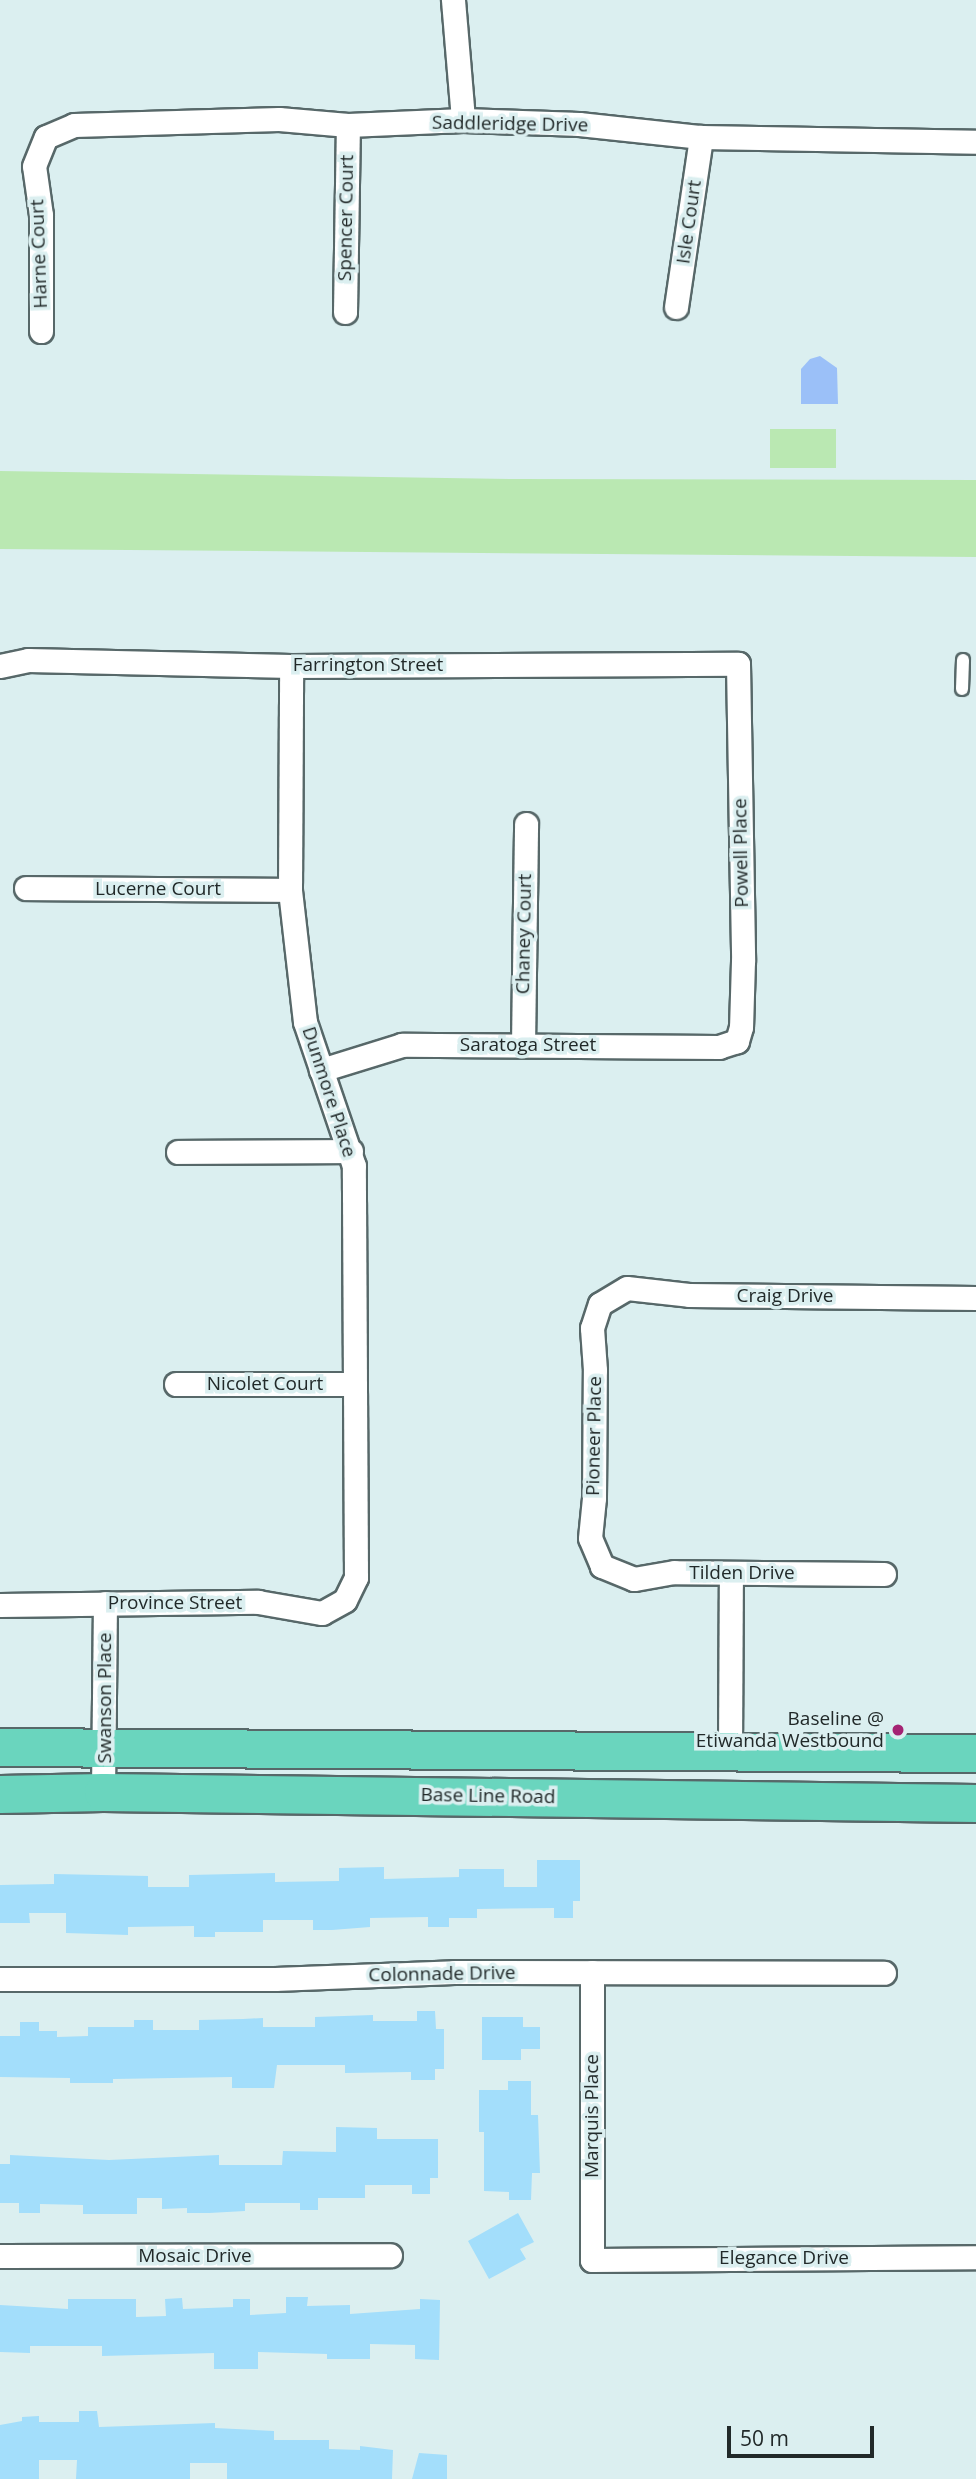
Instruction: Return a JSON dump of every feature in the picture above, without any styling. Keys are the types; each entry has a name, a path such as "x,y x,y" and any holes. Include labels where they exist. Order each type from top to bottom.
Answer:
{"main road":[{"path":"0,1748 730,1749 976,1753"},
{"name":"Base Line Road","path":"0,1794 103,1792 976,1803"}],"street":[{"path":"453,0 463,120"},
{"name":"Saddleridge Drive","path":"46,137 74,125 279,119 348,125 463,120 579,124 701,137 976,142"},
{"name":"Spencer Court","path":"345,312 348,125"},
{"name":"Harne Court","path":"41,331 41,215 34,166 46,137"},
{"name":"Isle Court","path":"676,307 701,137"},
{"name":"Farrington Street","path":"0,666 28,660 291,666 738,664"},
{"name":"Powell Place","path":"737,1041 741,1027 743,961 738,664"},
{"name":"Dunmore Place","path":"291,666 290,890 305,1022 354,1166 356,1577 345,1600"},
{"name":"Chaney Court","path":"523,1045 526,824"},
{"name":"Lucerne Court","path":"26,888 290,890"},
{"name":"Saratoga Street","path":"321,1070 402,1045 719,1047 737,1041"},
{"path":"178,1152 351,1151"},
{"name":"Craig Drive","path":"600,1304 627,1288 689,1296 976,1298"},
{"name":"Pioneer Place","path":"600,1304 592,1328 595,1370 594,1498 590,1538 602,1566"},
{"name":"Nicolet Court","path":"176,1384 353,1384"},
{"name":"Tilden Drive","path":"602,1566 634,1579 674,1572 884,1574"},
{"path":"730,1749 731,1573"},
{"name":"Province Street","path":"0,1605 258,1602 322,1613 345,1600"},
{"name":"Swanson Place","path":"103,1792 106,1749 105,1603"},
{"name":"Colonnade Drive","path":"0,1979 118,1981 454,1972 884,1973"},
{"name":"Marquis Place","path":"592,1972 592,2260"},
{"name":"Mosaic Drive","path":"0,2256 390,2255"},
{"name":"Elegance Drive","path":"592,2260 976,2257"}],"lane":[{"path":"962,689 963,660"}],"green space":[{"path":"770,429 836,429 836,468 770,468"},
{"path":"0,471 514,479 976,480 976,557 0,549"}],"water":[{"path":"820,356 837,368 838,404 801,404 801,369 810,359"}],"building":[{"path":"537,1860 580,1860 580,1901 573,1901 573,1918 554,1918 554,1908 477,1909 477,1918 449,1918 449,1927 428,1927 428,1917 370,1918 370,1927 332,1930 313,1930 313,1920 263,1920 263,1932 215,1932 215,1937 194,1937 194,1926 128,1927 128,1935 66,1933 66,1913 29,1913 30,1923 0,1923 0,1885 54,1884 54,1874 148,1876 148,1887 189,1887 189,1875 275,1873 275,1882 339,1881 339,1868 384,1867 384,1879 459,1877 459,1869 504,1869 504,1887 537,1887"},
{"path":"417,2011 435,2011 436,2029 444,2029 444,2069 435,2069 435,2080 411,2080 411,2072 345,2073 345,2065 277,2065 274,2088 232,2088 232,2077 113,2079 113,2083 70,2083 70,2078 0,2077 0,2036 20,2036 20,2022 39,2022 39,2031 57,2031 57,2037 88,2036 88,2027 134,2027 134,2020 153,2020 153,2030 199,2030 199,2020 263,2018 263,2027 315,2027 315,2017 373,2015 373,2021 417,2021"},
{"path":"482,2017 523,2017 523,2027 540,2027 540,2049 521,2049 521,2060 482,2060"},
{"path":"508,2081 531,2081 531,2115 538,2115 540,2173 532,2173 531,2200 509,2200 509,2192 484,2191 484,2132 479,2132 479,2090 508,2090"},
{"path":"336,2127 377,2128 377,2139 438,2139 438,2178 430,2178 430,2194 412,2194 412,2185 365,2185 365,2198 318,2198 318,2210 300,2210 300,2203 245,2203 245,2211 209,2213 187,2213 187,2208 162,2209 162,2198 137,2198 137,2214 83,2214 83,2205 40,2204 40,2213 19,2213 19,2203 0,2203 0,2164 10,2164 10,2155 109,2160 219,2155 219,2165 282,2165 283,2151 336,2152"},
{"path":"518,2213 534,2242 520,2249 526,2259 489,2279 468,2241"},
{"path":"286,2297 308,2297 307,2306 350,2305 350,2314 420,2309 420,2299 440,2300 439,2360 415,2359 415,2345 370,2344 370,2359 327,2359 327,2354 258,2352 258,2369 214,2369 214,2353 102,2356 102,2346 30,2346 30,2353 0,2352 0,2305 68,2309 68,2299 136,2299 136,2317 166,2316 165,2299 182,2298 183,2309 233,2307 233,2299 250,2299 250,2315 286,2313"},
{"path":"79,2411 97,2411 99,2427 215,2423 215,2428 274,2431 274,2440 329,2440 329,2449 360,2450 360,2446 393,2450 392,2479 227,2479 227,2463 190,2463 190,2479 76,2479 77,2460 39,2460 39,2479 0,2479 0,2425 22,2421 22,2417 39,2416 39,2422 79,2422"},
{"path":"419,2453 447,2455 447,2479 412,2479"}],"place":[{"name":"Baseline @ Etiwanda Westbound","path":"898,1730"}]}
